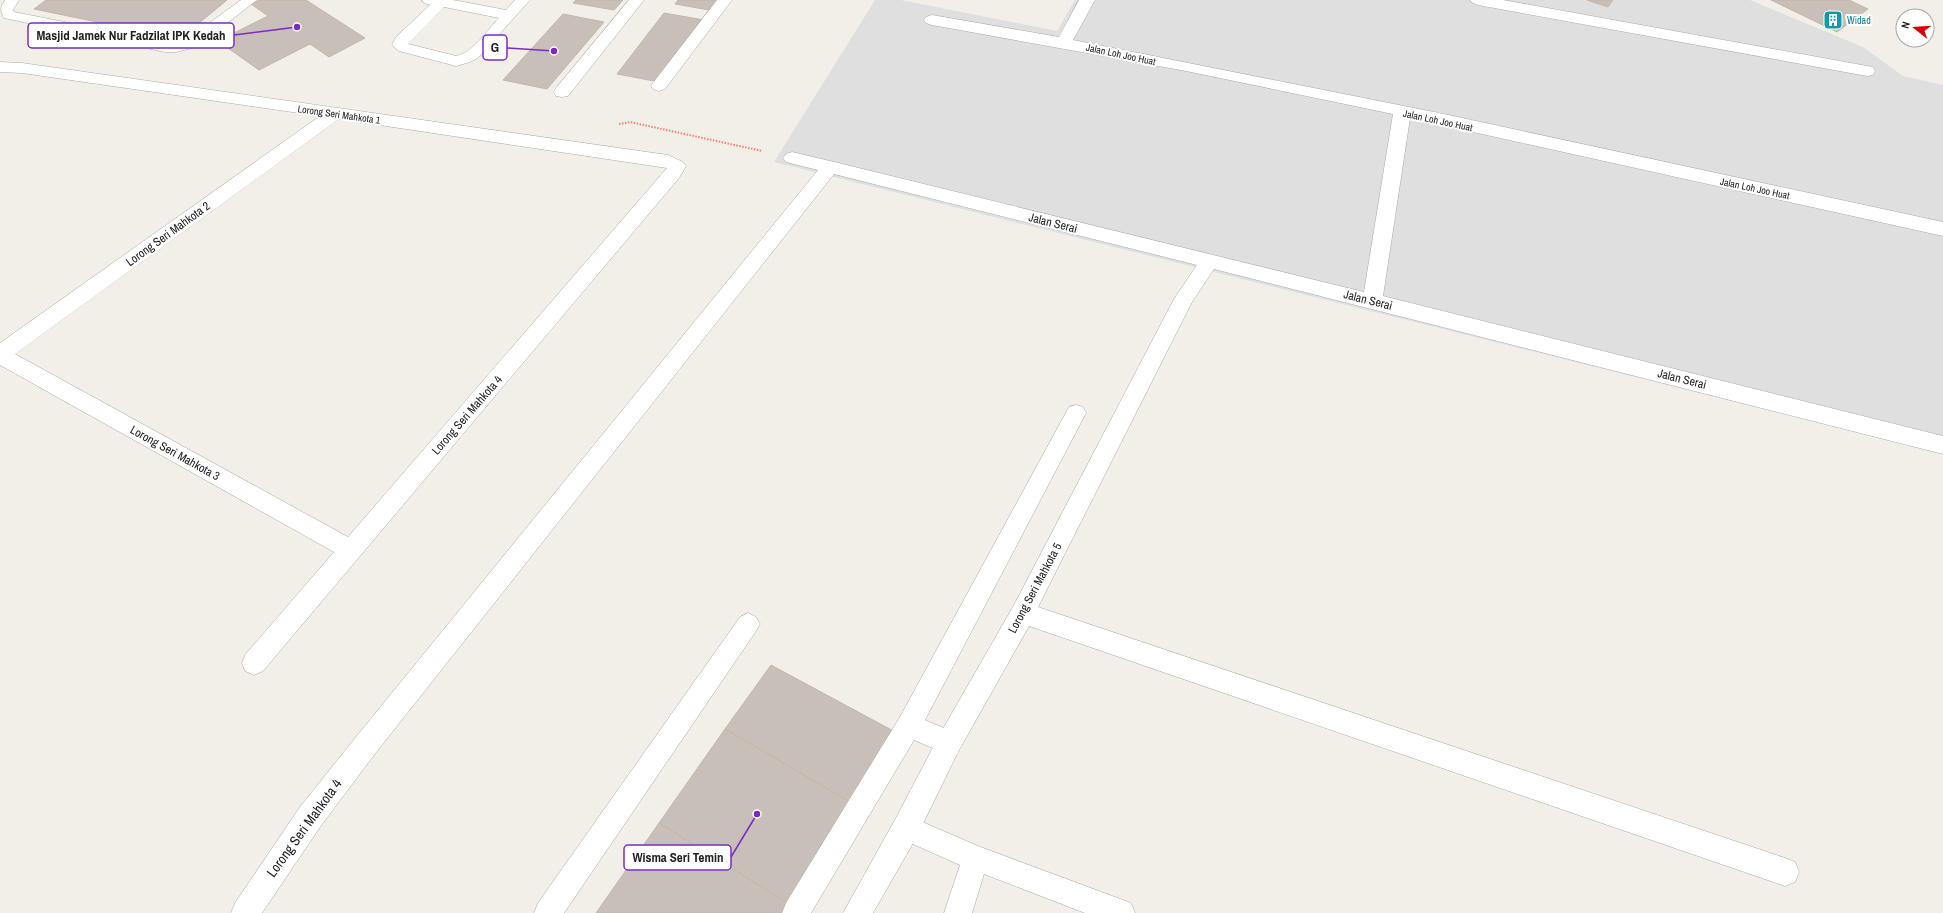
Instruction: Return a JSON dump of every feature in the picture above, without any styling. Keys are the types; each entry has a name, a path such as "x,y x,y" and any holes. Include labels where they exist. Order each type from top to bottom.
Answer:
{"street":[{"path":"1064,42 1087,0"},
{"path":"1478,0 1867,71"},
{"name":"Jalan Loh Joo Huat","path":"932,20 1064,42 1402,112 1943,229"},
{"name":"Lorong Seri Mahkota 1","path":"0,67 336,113 668,161 677,166"},
{"path":"1372,301 1402,112"},
{"name":"Lorong Seri Mahkota 2","path":"0,355 336,113"},
{"name":"Jalan Serai","path":"792,158 1372,301 1943,445"},
{"name":"Lorong Seri Mahkota 4","path":"254,663 673,174 677,166"},
{"name":"Lorong Seri Mahkota 4","path":"245,913 310,817 365,746 830,167"},
{"name":"Lorong Seri Mahkota 5","path":"858,913 906,828 949,743 1023,613 1184,299 1209,261"},
{"name":"Lorong Seri Mahkota 3","path":"0,355 351,550"},
{"path":"1023,613 1785,872"}],"lane":[{"path":"12,0 5,10 9,15 176,47 191,44 250,0"},
{"path":"509,15 435,1 401,40 400,45 404,48 456,61 465,59 473,56 523,0"},
{"path":"562,92 637,0"},
{"path":"659,86 725,0"},
{"path":"796,913 909,725 1076,412"},
{"path":"548,913 748,624"},
{"path":"909,725 949,743"},
{"path":"906,828 976,858 1121,913"},
{"path":"958,913 976,858"}],"shaded area":[{"path":"875,0 901,0 1057,31 1075,0 1750,0 1863,47 1903,76 1943,85 1943,454 774,162"}],"building":[{"path":"46,0 227,0 180,39 34,9"},
{"path":"260,0 306,0 365,38 329,57 310,44 259,70 218,41 268,16 251,4"},
{"path":"576,0 623,0 614,10 573,3"},
{"path":"678,0 723,0 715,11 675,4"},
{"path":"1587,0 1613,0 1608,7"},
{"name":"Widad","path":"1771,0 1849,0 1868,9 1837,32"},
{"path":"664,13 704,20 659,82 617,74"},
{"path":"563,14 604,22 547,89 503,80"},
{"path":"771,665 899,734 855,805 725,729"},
{"path":"725,729 855,805 794,907 659,823"},
{"path":"659,823 794,907 790,913 596,913"}],"place":[{"name":"Widad","path":"1833,20"},
{"name":"Masjid Jamek Nur Fadzilat IPK Kedah","path":"297,27"},
{"name":"G","path":"554,51"},
{"name":"Wisma Seri Temin","path":"757,814"}]}
